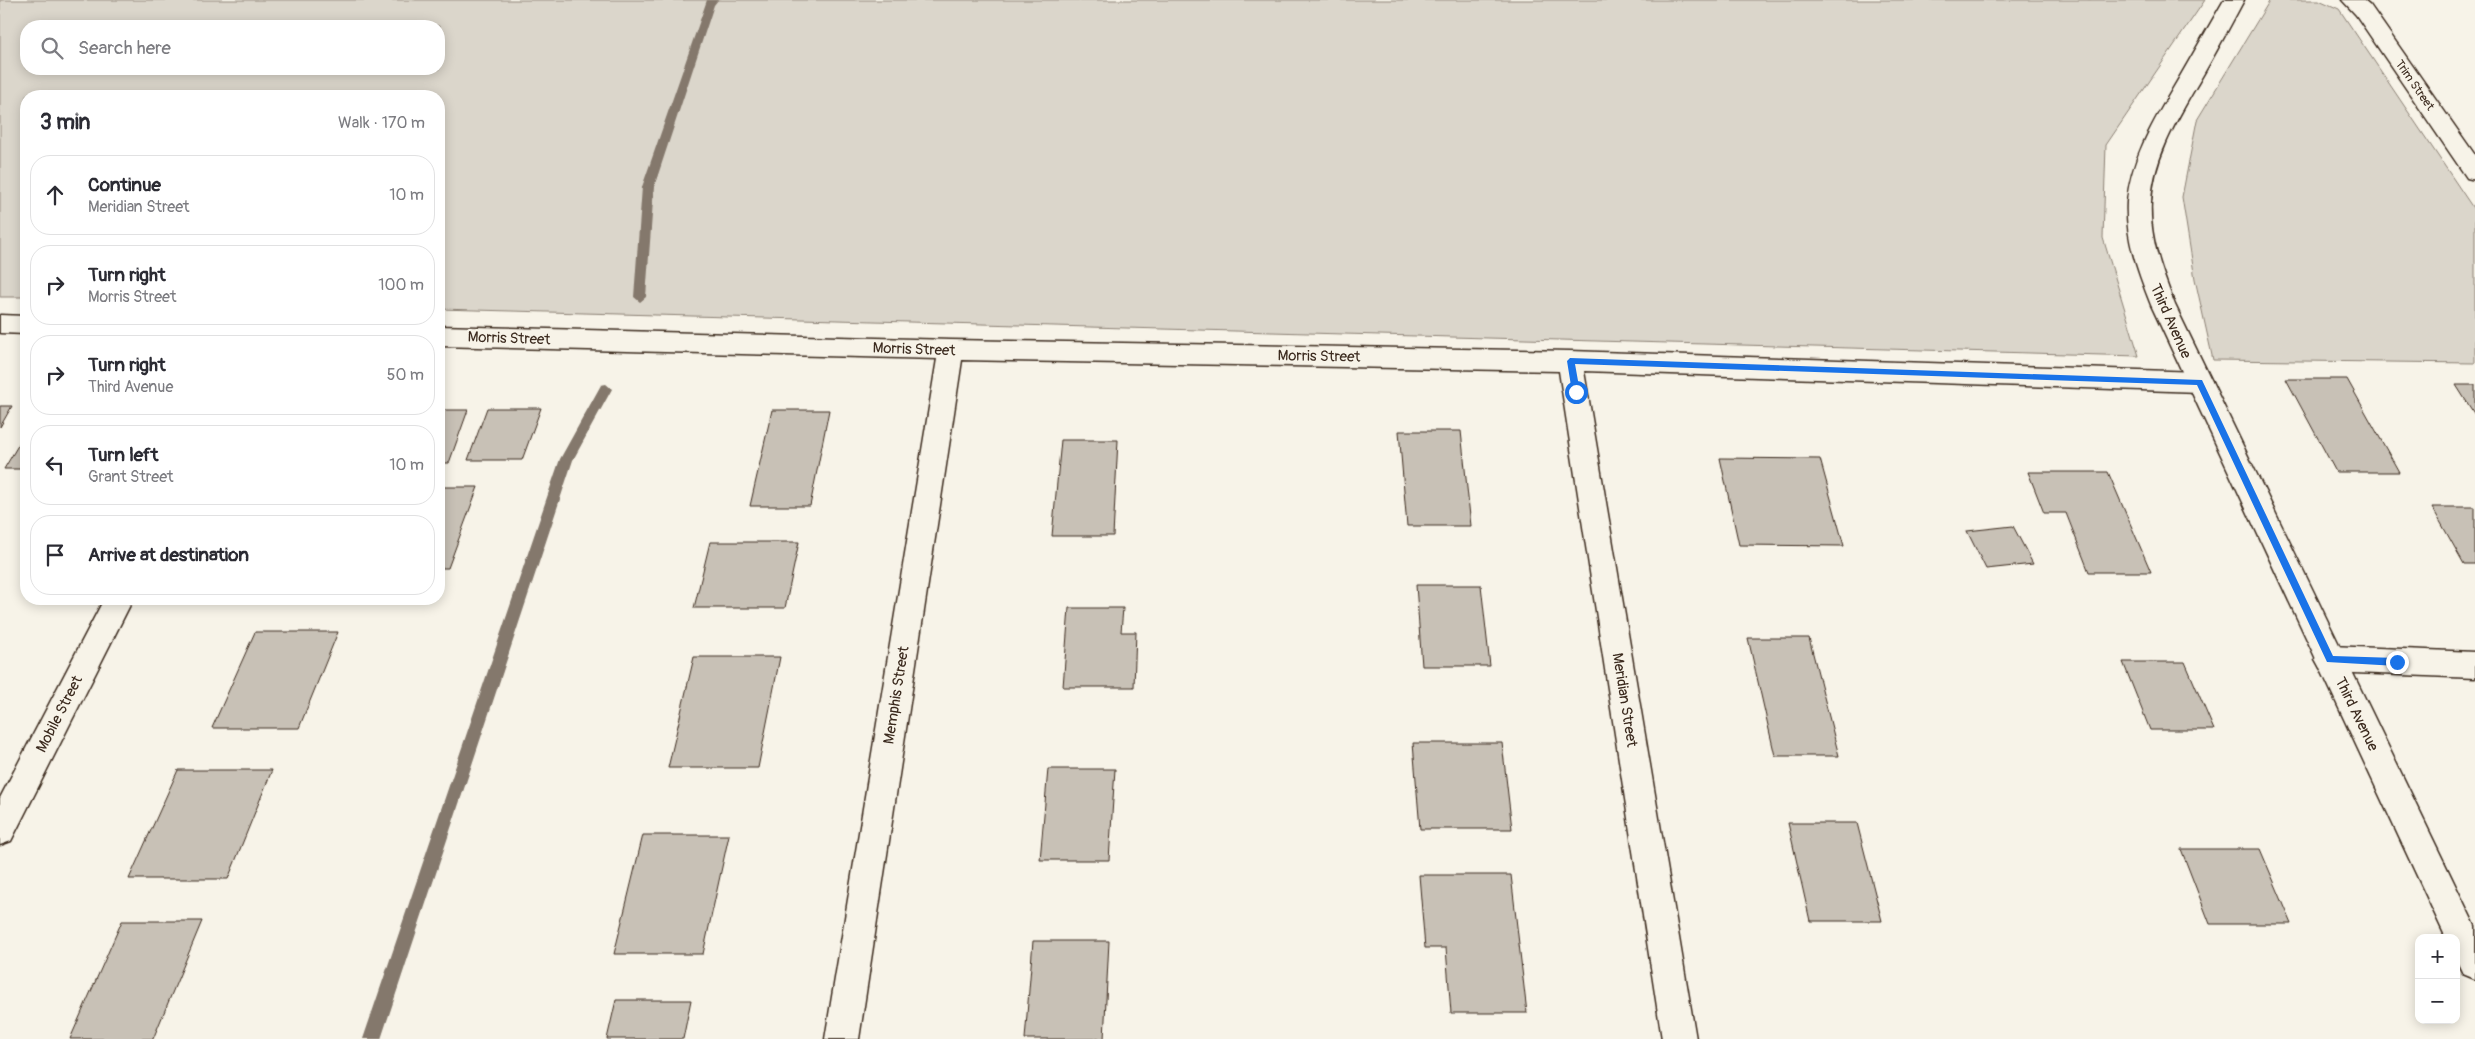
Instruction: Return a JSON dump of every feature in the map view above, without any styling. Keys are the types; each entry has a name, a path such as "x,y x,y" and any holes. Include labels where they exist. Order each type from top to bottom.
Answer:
{"street":[{"name":"Third Avenue","path":"2234,0 2161,129 2147,166 2138,201 2140,232 2148,267 2162,305 2475,962"},
{"name":"Trim Street","path":"2352,0 2363,10 2475,172"},
{"path":"0,324 20,325"},
{"name":"Morris Street","path":"445,336 951,350 1570,361 2199,382"},
{"name":"Memphis Street","path":"842,1039 951,350"},
{"name":"Meridian Street","path":"1570,361 1679,1039"},
{"name":"Mobile Street","path":"0,830 116,605"},
{"path":"2330,659 2475,665"}],"shaded area":[{"path":"0,0 2205,0 2106,145 2103,238 2139,356 445,309 445,90 20,90 20,297 0,297"},
{"path":"2270,0 2319,0 2339,9 2475,211 2475,363 2213,360 2195,279 2182,197 2197,120"}],"building":[{"path":"2286,379 2347,379 2399,472 2336,472"},
{"path":"2456,385 2475,385 2475,415"},
{"path":"0,406 12,406 0,427"},
{"path":"487,408 541,408 522,460 468,460"},
{"path":"445,410 468,410 449,463 445,463"},
{"path":"772,410 829,410 810,506 750,506"},
{"path":"1399,431 1461,431 1471,526 1407,526"},
{"path":"1061,440 1118,440 1113,536 1052,536"},
{"path":"20,442 20,469 4,469"},
{"path":"1720,458 1820,459 1844,546 1739,545"},
{"path":"2028,472 2108,472 2151,572 2089,572 2066,513 2044,513"},
{"path":"445,487 478,487 448,568 445,568"},
{"path":"2432,507 2475,507 2475,564 2464,564"},
{"path":"2013,526 2033,564 1986,569 1967,531"},
{"path":"710,542 799,542 785,608 694,608"},
{"path":"1416,585 1481,585 1490,666 1422,666"},
{"path":"1069,608 1123,608 1121,632 1136,632 1134,687 1063,687"},
{"path":"255,632 338,632 299,728 212,728"},
{"path":"1748,638 1809,638 1839,756 1775,756"},
{"path":"694,657 780,657 758,768 668,768"},
{"path":"2123,662 2185,662 2214,730 2150,730"},
{"path":"1413,743 1502,743 1512,829 1420,829"},
{"path":"1048,769 1115,769 1109,860 1040,860"},
{"path":"178,770 272,770 228,879 129,879"},
{"path":"1788,823 1857,823 1882,921 1810,921"},
{"path":"643,835 729,835 703,954 614,954"},
{"path":"2181,849 2260,849 2292,924 2210,924"},
{"path":"1419,875 1511,875 1527,1013 1451,1013 1446,948 1425,948"},
{"path":"122,921 202,921 153,1039 70,1039"},
{"path":"1033,941 1109,941 1104,1039 1025,1039"},
{"path":"616,1000 691,1000 683,1039 607,1039"}],"waterway":[{"path":"640,297 648,187 709,4 713,0"},
{"path":"372,1039 567,459 606,389"}],"route":[{"path":"1576,392 1570,361 2199,382 2330,659 2397,662"}]}
